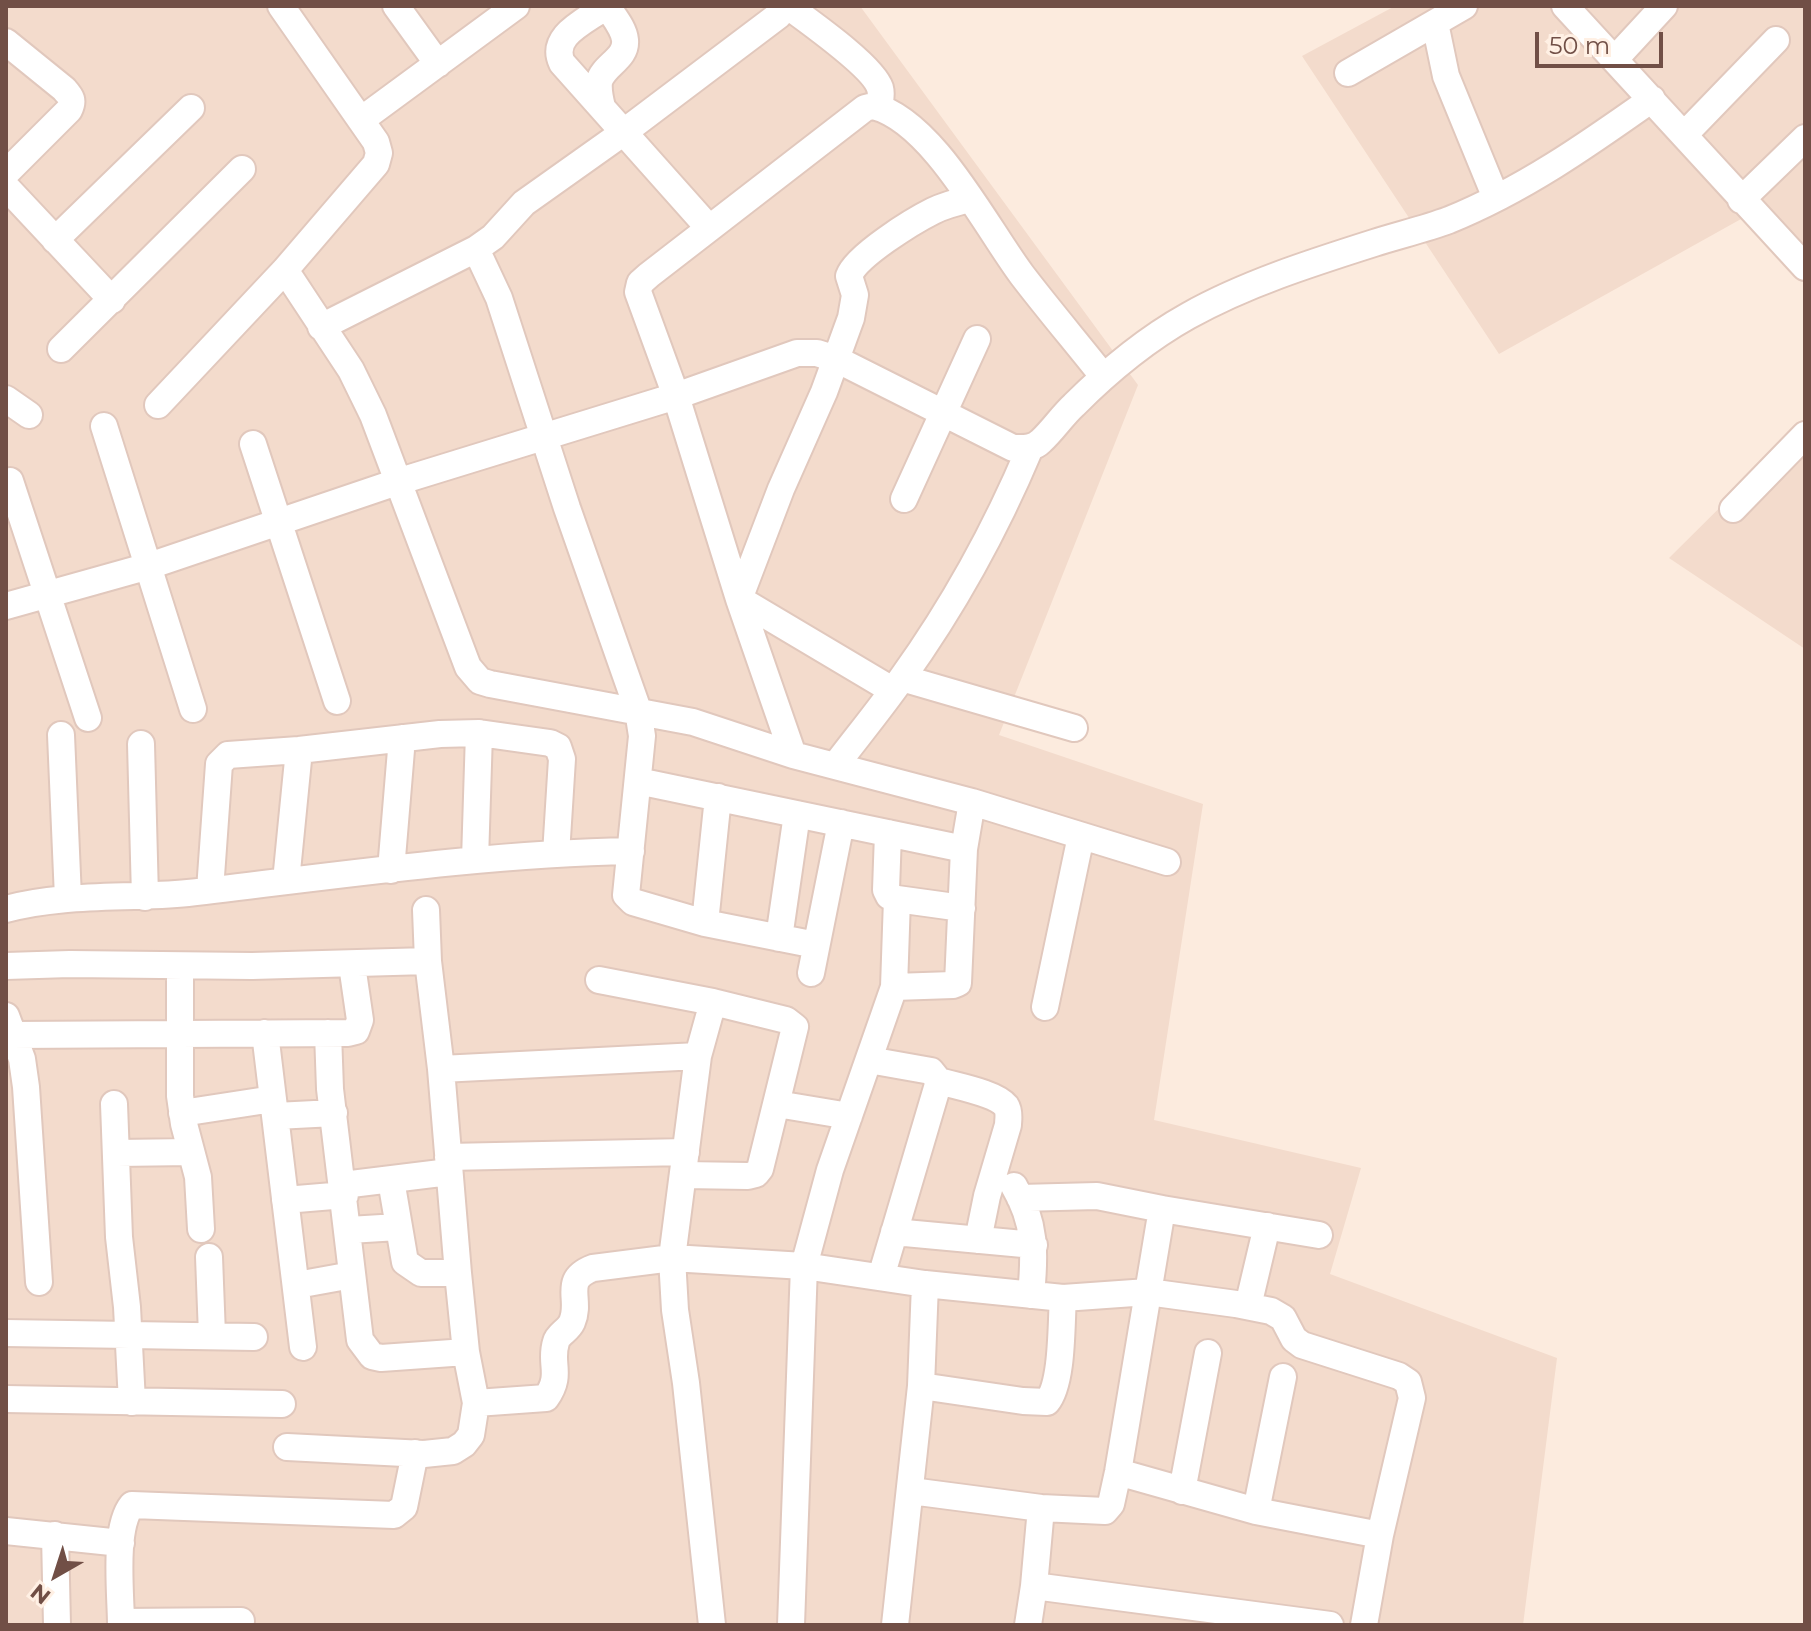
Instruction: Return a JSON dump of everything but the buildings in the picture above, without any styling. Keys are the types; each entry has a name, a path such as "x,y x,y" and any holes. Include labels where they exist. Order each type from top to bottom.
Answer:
{"street":[{"path":"158,405 285,270 376,164 379,153 376,142 281,6"},
{"path":"396,6 438,64"},
{"path":"361,120 516,6"},
{"path":"602,107 599,90 601,77 618,58 626,43 625,35 607,6 565,36 559,43 557,53 562,63 709,228"},
{"path":"321,327 476,249 493,237 524,203 624,132 779,15 786,6 828,36 878,83 881,96 879,107"},
{"path":"1348,73 1464,6"},
{"path":"1565,6 1805,267"},
{"path":"1615,59 1664,6"},
{"path":"1435,23 1446,76 1496,198"},
{"path":"1685,134 1776,40"},
{"path":"6,42 64,89 71,97 72,104 6,173"},
{"path":"6,606 149,566 397,482 676,396 797,353 817,353 836,359 1013,448 1030,448 1041,442 1103,376 1143,343 1190,315 1300,268 1448,220 1496,198 1571,156 1652,99"},
{"path":"793,755 739,599 676,396 638,292 640,283 865,108 879,107 913,128 970,199 1021,274 1103,376"},
{"path":"55,240 191,108"},
{"path":"1741,200 1805,138"},
{"path":"61,349 242,169"},
{"path":"6,187 112,300"},
{"path":"739,599 855,305 849,276 851,270 883,244 932,212 970,199"},
{"path":"476,249 499,298 543,436 638,710 642,736 626,891 630,899 705,923 816,945"},
{"path":"285,270 351,370 373,415 473,675 490,684 693,722 793,755 972,802 1167,862"},
{"path":"904,499 977,339"},
{"path":"6,399 29,415"},
{"path":"104,426 193,709"},
{"path":"1733,509 1805,435"},
{"path":"253,444 337,701"},
{"path":"835,766 897,684 994,529 1030,448"},
{"path":"10,481 88,718"},
{"path":"739,599 897,684 1074,728"},
{"path":"475,860 479,733"},
{"path":"210,890 219,764 228,755 479,733 550,743 558,747 562,759 556,854"},
{"path":"61,735 68,898"},
{"path":"391,870 402,738"},
{"path":"141,744 145,897"},
{"path":"286,881 299,750"},
{"path":"638,781 964,849"},
{"path":"705,923 718,797"},
{"path":"894,987 958,983 964,849 972,802"},
{"path":"779,938 797,814"},
{"path":"811,973 841,823"},
{"path":"888,833 886,890 889,896 962,908"},
{"path":"1045,1007 1081,836"},
{"path":"6,909 68,898 145,897 475,860 631,851"},
{"path":"791,1625 804,1266 830,1170 894,987 897,899"},
{"path":"287,1447 415,1453 453,1451 471,1435 476,1403 466,1352 441,1069 428,961 426,910"},
{"path":"6,966 352,965 428,961"},
{"path":"39,1282 26,1087 22,1059 9,1025 178,1033 348,1033 360,1026 352,965"},
{"path":"180,966 178,1033 182,1113 198,1177 201,1229"},
{"path":"285,1200 391,1180 449,1164 684,1163 748,1176 756,1174 763,1159 795,1027 786,1020 713,1002 599,980"},
{"path":"712,1625 686,1383 675,1310 672,1258 698,1056 713,1002"},
{"path":"265,1033 303,1347"},
{"path":"328,1033 330,1089 360,1340 372,1356 381,1358 466,1352"},
{"path":"441,1069 698,1056"},
{"path":"869,1060 931,1071 939,1081 994,1098 1006,1106 1008,1125 978,1240"},
{"path":"881,1277 939,1081"},
{"path":"114,1104 119,1237 132,1402"},
{"path":"777,1104 849,1116"},
{"path":"182,1113 274,1107 334,1113"},
{"path":"117,1153 191,1152"},
{"path":"997,1161 1020,1198 1029,1222 1034,1245 1031,1295"},
{"path":"391,1180 405,1262 421,1273 458,1273"},
{"path":"1020,1198 1097,1196 1319,1235"},
{"path":"911,1491 1041,1508 1105,1511 1111,1504 1118,1472 1162,1209"},
{"path":"1248,1306 1267,1226"},
{"path":"349,1230 398,1227"},
{"path":"894,1232 1034,1245"},
{"path":"209,1257 212,1335"},
{"path":"476,1403 546,1398 556,1383 555,1343 573,1319 574,1285 581,1273 593,1268 672,1258 804,1266 925,1284 1063,1298 1148,1292 1248,1306 1278,1314 1294,1339 1302,1345 1399,1376 1408,1382 1412,1398 1380,1535 1364,1625"},
{"path":"297,1285 352,1275"},
{"path":"895,1625 921,1386 925,1284"},
{"path":"921,1386 1047,1402 1053,1394 1057,1372 1063,1298"},
{"path":"6,1333 254,1337"},
{"path":"1182,1491 1208,1353"},
{"path":"1256,1511 1283,1377"},
{"path":"6,1399 282,1404"},
{"path":"241,1621 121,1624 121,1543 124,1519 132,1505 394,1515 404,1507 415,1453"},
{"path":"1118,1472 1256,1511 1380,1535"},
{"path":"1028,1625 1041,1508"},
{"path":"6,1531 121,1543"},
{"path":"55,1535 57,1625"},
{"path":"1034,1586 1330,1625"}],"shaded area":[{"path":"6,6 860,6 1138,385 999,735 1203,804 1154,1120 1361,1168 1330,1274 1557,1358 1523,1625 6,1625"},
{"path":"1395,6 1805,6 1805,251 1759,209 1499,354 1302,56"},
{"path":"1805,423 1805,649 1669,558"}]}
